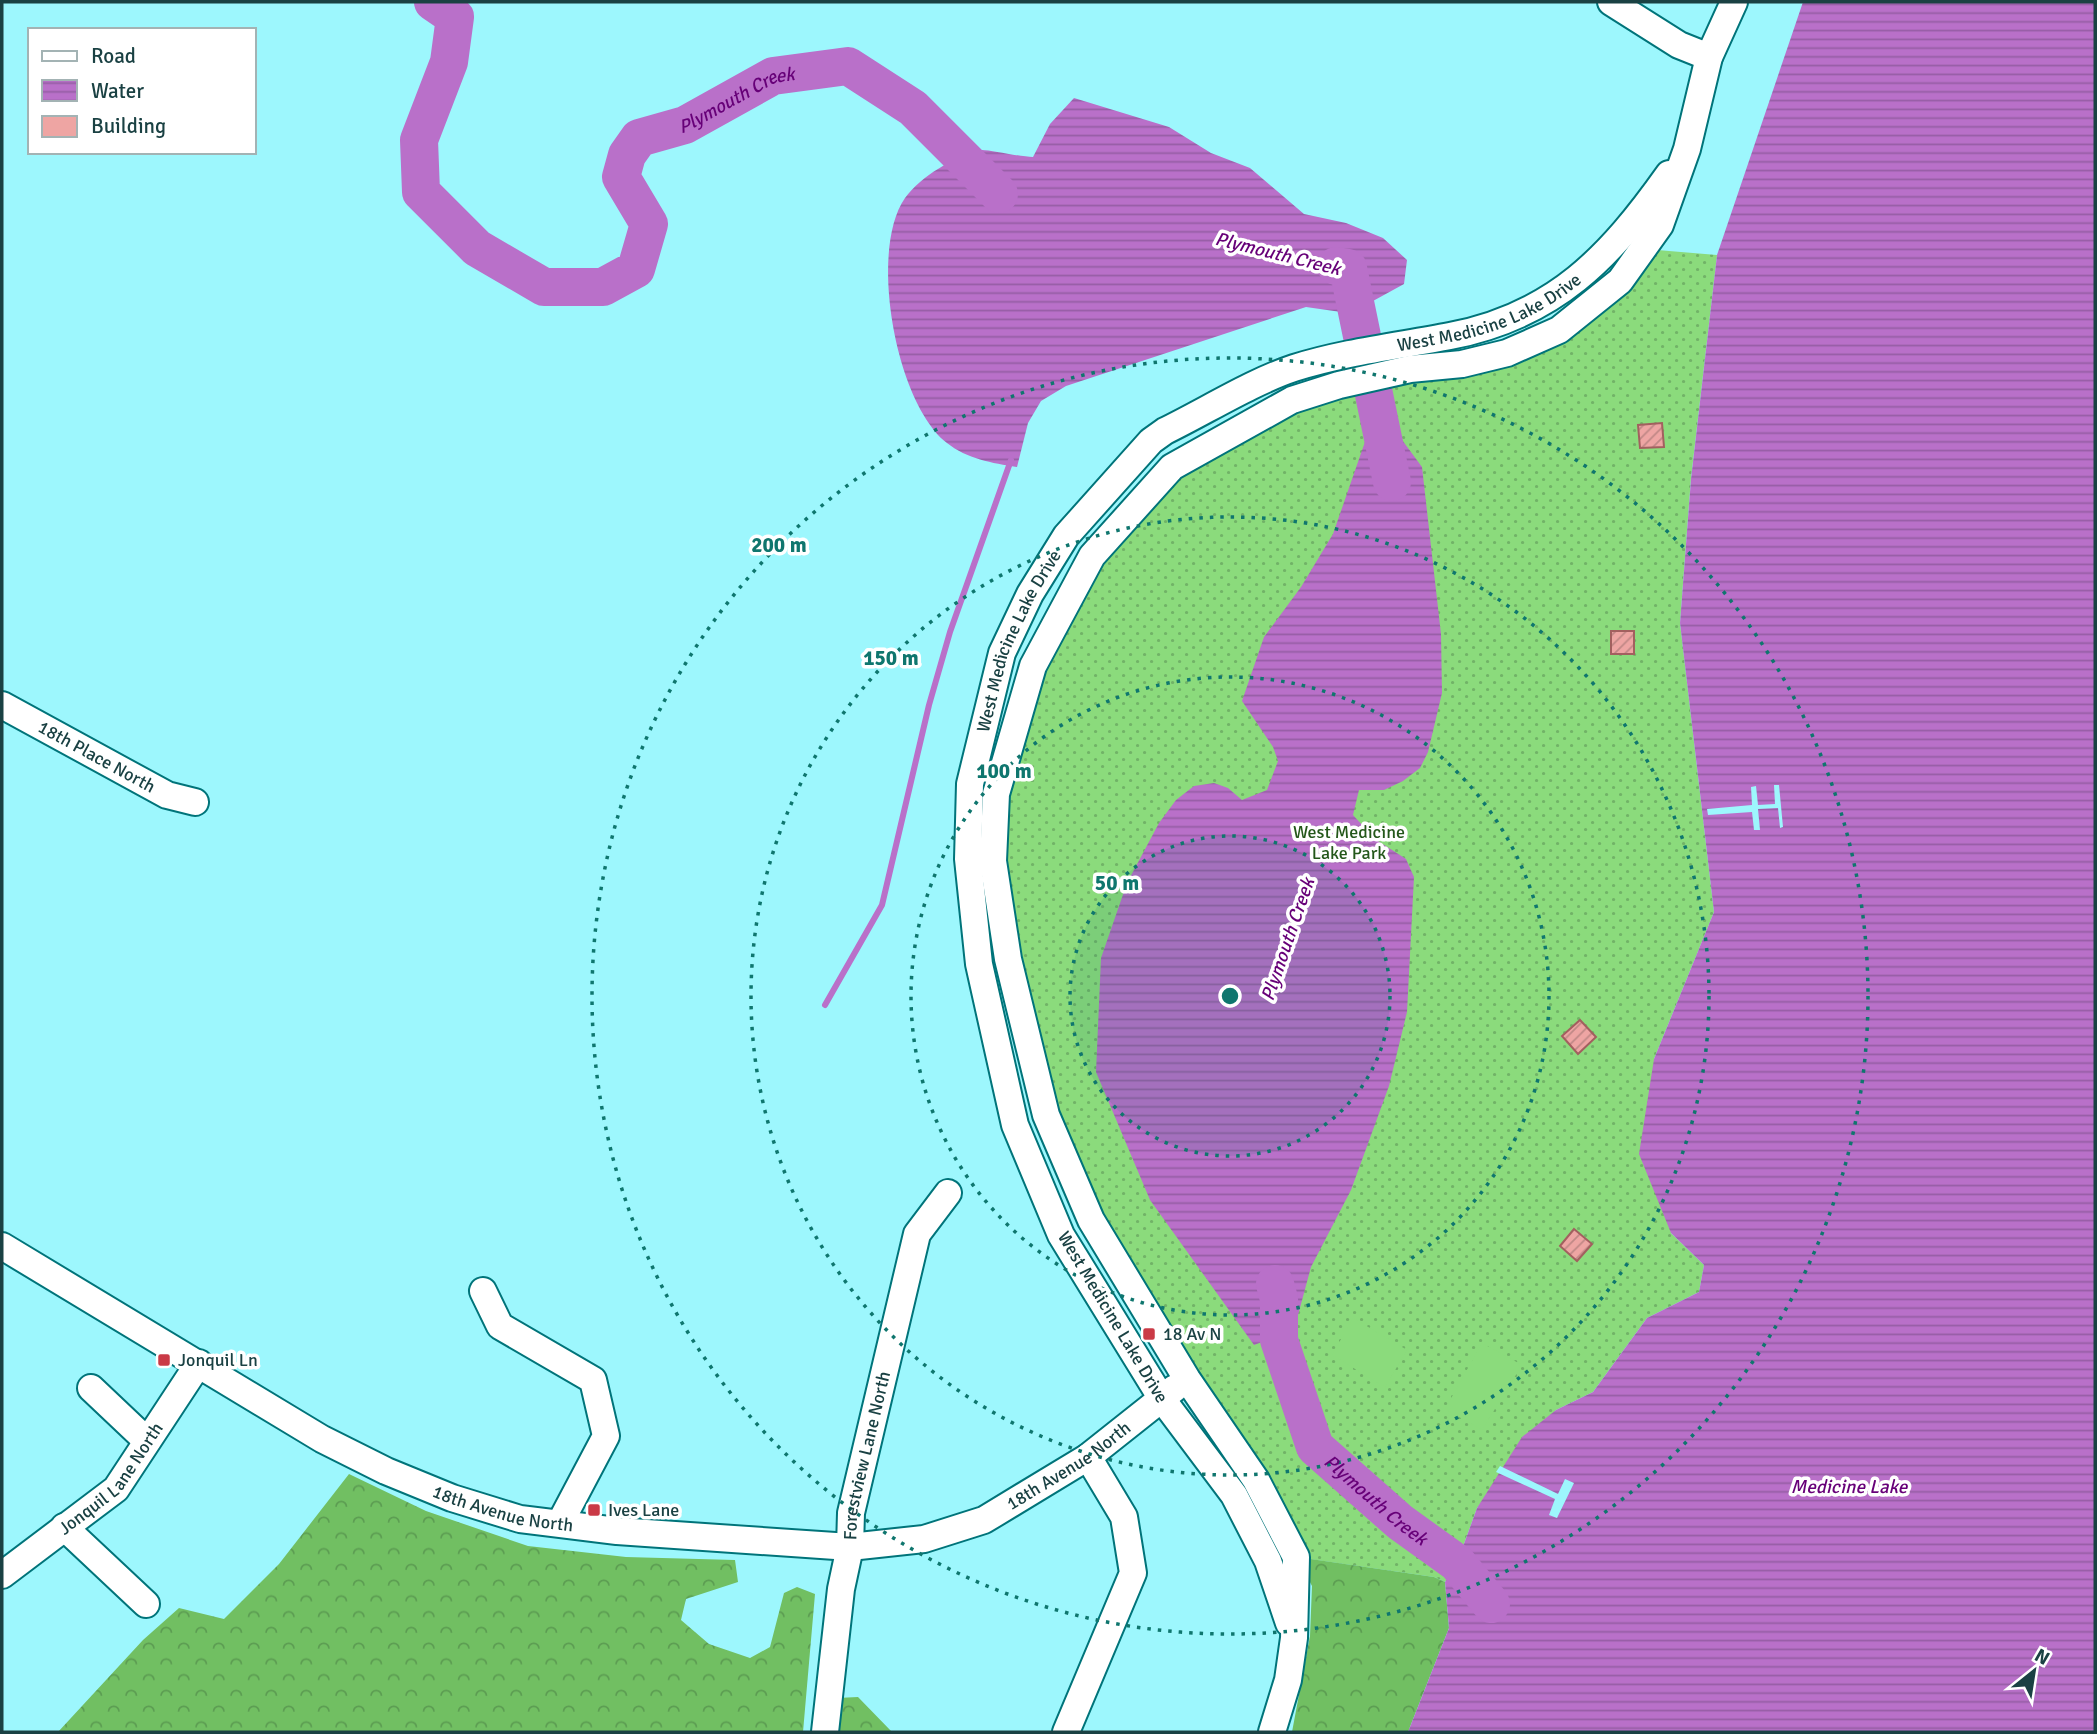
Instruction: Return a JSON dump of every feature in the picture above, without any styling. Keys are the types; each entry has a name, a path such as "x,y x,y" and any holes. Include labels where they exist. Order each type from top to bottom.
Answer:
{"street":[{"path":"1611,2 1679,44 1709,57"},
{"name":"West Medicine Lake Drive","path":"1294,1638 1268,1561 1234,1495 1161,1399 1061,1235 1015,1125 979,964 968,859 970,784 1002,653 1030,594 1066,536 1151,441 1165,431 1292,369 1333,358 1407,357 1462,364 1507,353 1559,330 1620,281 1660,225 1687,149 1709,57 1734,2"},
{"name":"West Medicine Lake Drive","path":"1272,1732 1288,1680 1294,1638 1297,1557 1256,1480 1187,1378 1091,1220 1046,1115 1006,947 993,861 996,794 1033,666 1092,556 1172,467 1292,400 1339,385 1407,357"},
{"name":"18th Place North","path":"2,705 167,795 195,803"},
{"name":"Forestview Lane North","path":"825,1732 841,1589 850,1547 851,1513 917,1234 948,1193"},
{"name":"18th Avenue North","path":"2,1246 322,1439 386,1471 452,1498 520,1519 617,1531 850,1547 924,1539 984,1520 1088,1457 1187,1378"},
{"path":"483,1291 500,1326 593,1380 606,1436 560,1523"},
{"name":"Jonquil Lane North","path":"2,1575 116,1489 199,1363"},
{"path":"91,1388 147,1441"},
{"path":"1066,1732 1133,1573 1124,1517 1088,1457"},
{"path":"64,1527 146,1604"}],"green space":[{"name":"West Medicine Lake Park","path":"1645,249 1717,255 1691,478 1680,623 1714,912 1654,1059 1671,1233 1704,1265 1699,1292 1647,1318 1593,1392 1556,1410 1477,1508 1457,1563 1445,1582 1434,1577 1296,1557 1187,1379 1046,1115 993,861 996,794 1092,556 1172,467 1292,400 1507,353"},
{"path":"1353,1318 1407,1350 1385,1387 1332,1355"},
{"path":"1482,1343 1522,1365 1482,1430 1445,1409"},
{"path":"349,1474 426,1511 528,1546 626,1557 735,1560 738,1582 686,1599 681,1620 709,1644 750,1658 770,1647 784,1593 797,1587 815,1594 803,1732 58,1732 143,1640 179,1608 224,1619 279,1564"},
{"path":"1297,1557 1434,1577 1445,1582 1449,1628 1408,1732 1292,1732 1310,1636 1312,1586"},
{"path":"858,1697 892,1732 833,1732 837,1698"}],"water":[{"name":"Medicine Lake","path":"1803,2 2095,2 2095,1732 1408,1732 1449,1628 1445,1582 1457,1563 1477,1508 1522,1437 1556,1410 1593,1392 1647,1318 1699,1292 1704,1265 1671,1233 1639,1154 1654,1059 1714,912 1680,623 1691,479 1717,255"},
{"path":"1074,98 1169,127 1211,153 1250,168 1304,214 1346,223 1383,238 1407,260 1404,284 1373,301 1341,312 1306,307 1066,386 1041,401 1028,423 1017,467 980,460 963,453 947,443 929,423 914,396 902,362 893,326 889,289 889,253 894,222 905,198 920,182 960,157 981,150 1033,157 1050,124"},
{"path":"1394,429 1422,467 1441,634 1442,693 1428,752 1420,768 1403,781 1384,790 1359,790 1353,815 1375,839 1406,859 1414,877 1407,1012 1389,1086 1351,1190 1311,1267 1294,1330 1254,1345 1150,1200 1096,1072 1101,958 1127,883 1159,823 1176,800 1194,786 1214,783 1228,788 1242,800 1267,790 1278,761 1273,747 1242,701 1264,637 1301,587 1333,534 1367,436"}],"pier":[{"path":"1774,785 1779,785 1783,827 1780,828 1778,808 1758,809 1760,830 1754,830 1752,812 1708,815 1707,809 1752,805 1751,787 1756,786 1758,805 1775,804"},
{"path":"1500,1466 1558,1494 1565,1479 1574,1483 1557,1518 1549,1515 1555,1499 1496,1472"}],"building":[{"path":"1662,423 1664,447 1640,448 1638,425"},
{"path":"1611,631 1634,631 1634,654 1611,654"},
{"path":"1580,1020 1596,1037 1578,1054 1562,1036"},
{"path":"1574,1229 1592,1244 1577,1261 1560,1246"}],"waterway":[{"name":"Plymouth Creek","path":"433,2 455,17 449,62 419,140 421,192 477,248 544,287 603,287 636,269 649,224 621,177 627,155 639,138 685,125 773,76 848,66 913,108 999,194"},
{"name":"Plymouth Creek","path":"1336,266 1348,268 1392,482"},
{"path":"825,1005 882,905 929,705 950,632 1011,460"},
{"name":"Plymouth Creek","path":"1275,1284 1279,1299 1279,1340 1315,1447 1400,1522 1457,1563 1491,1604"}],"place":[{"name":"18 Av N","path":"1149,1334"},
{"name":"Jonquil Ln","path":"164,1360"},
{"name":"Ives Lane","path":"594,1510"}]}
